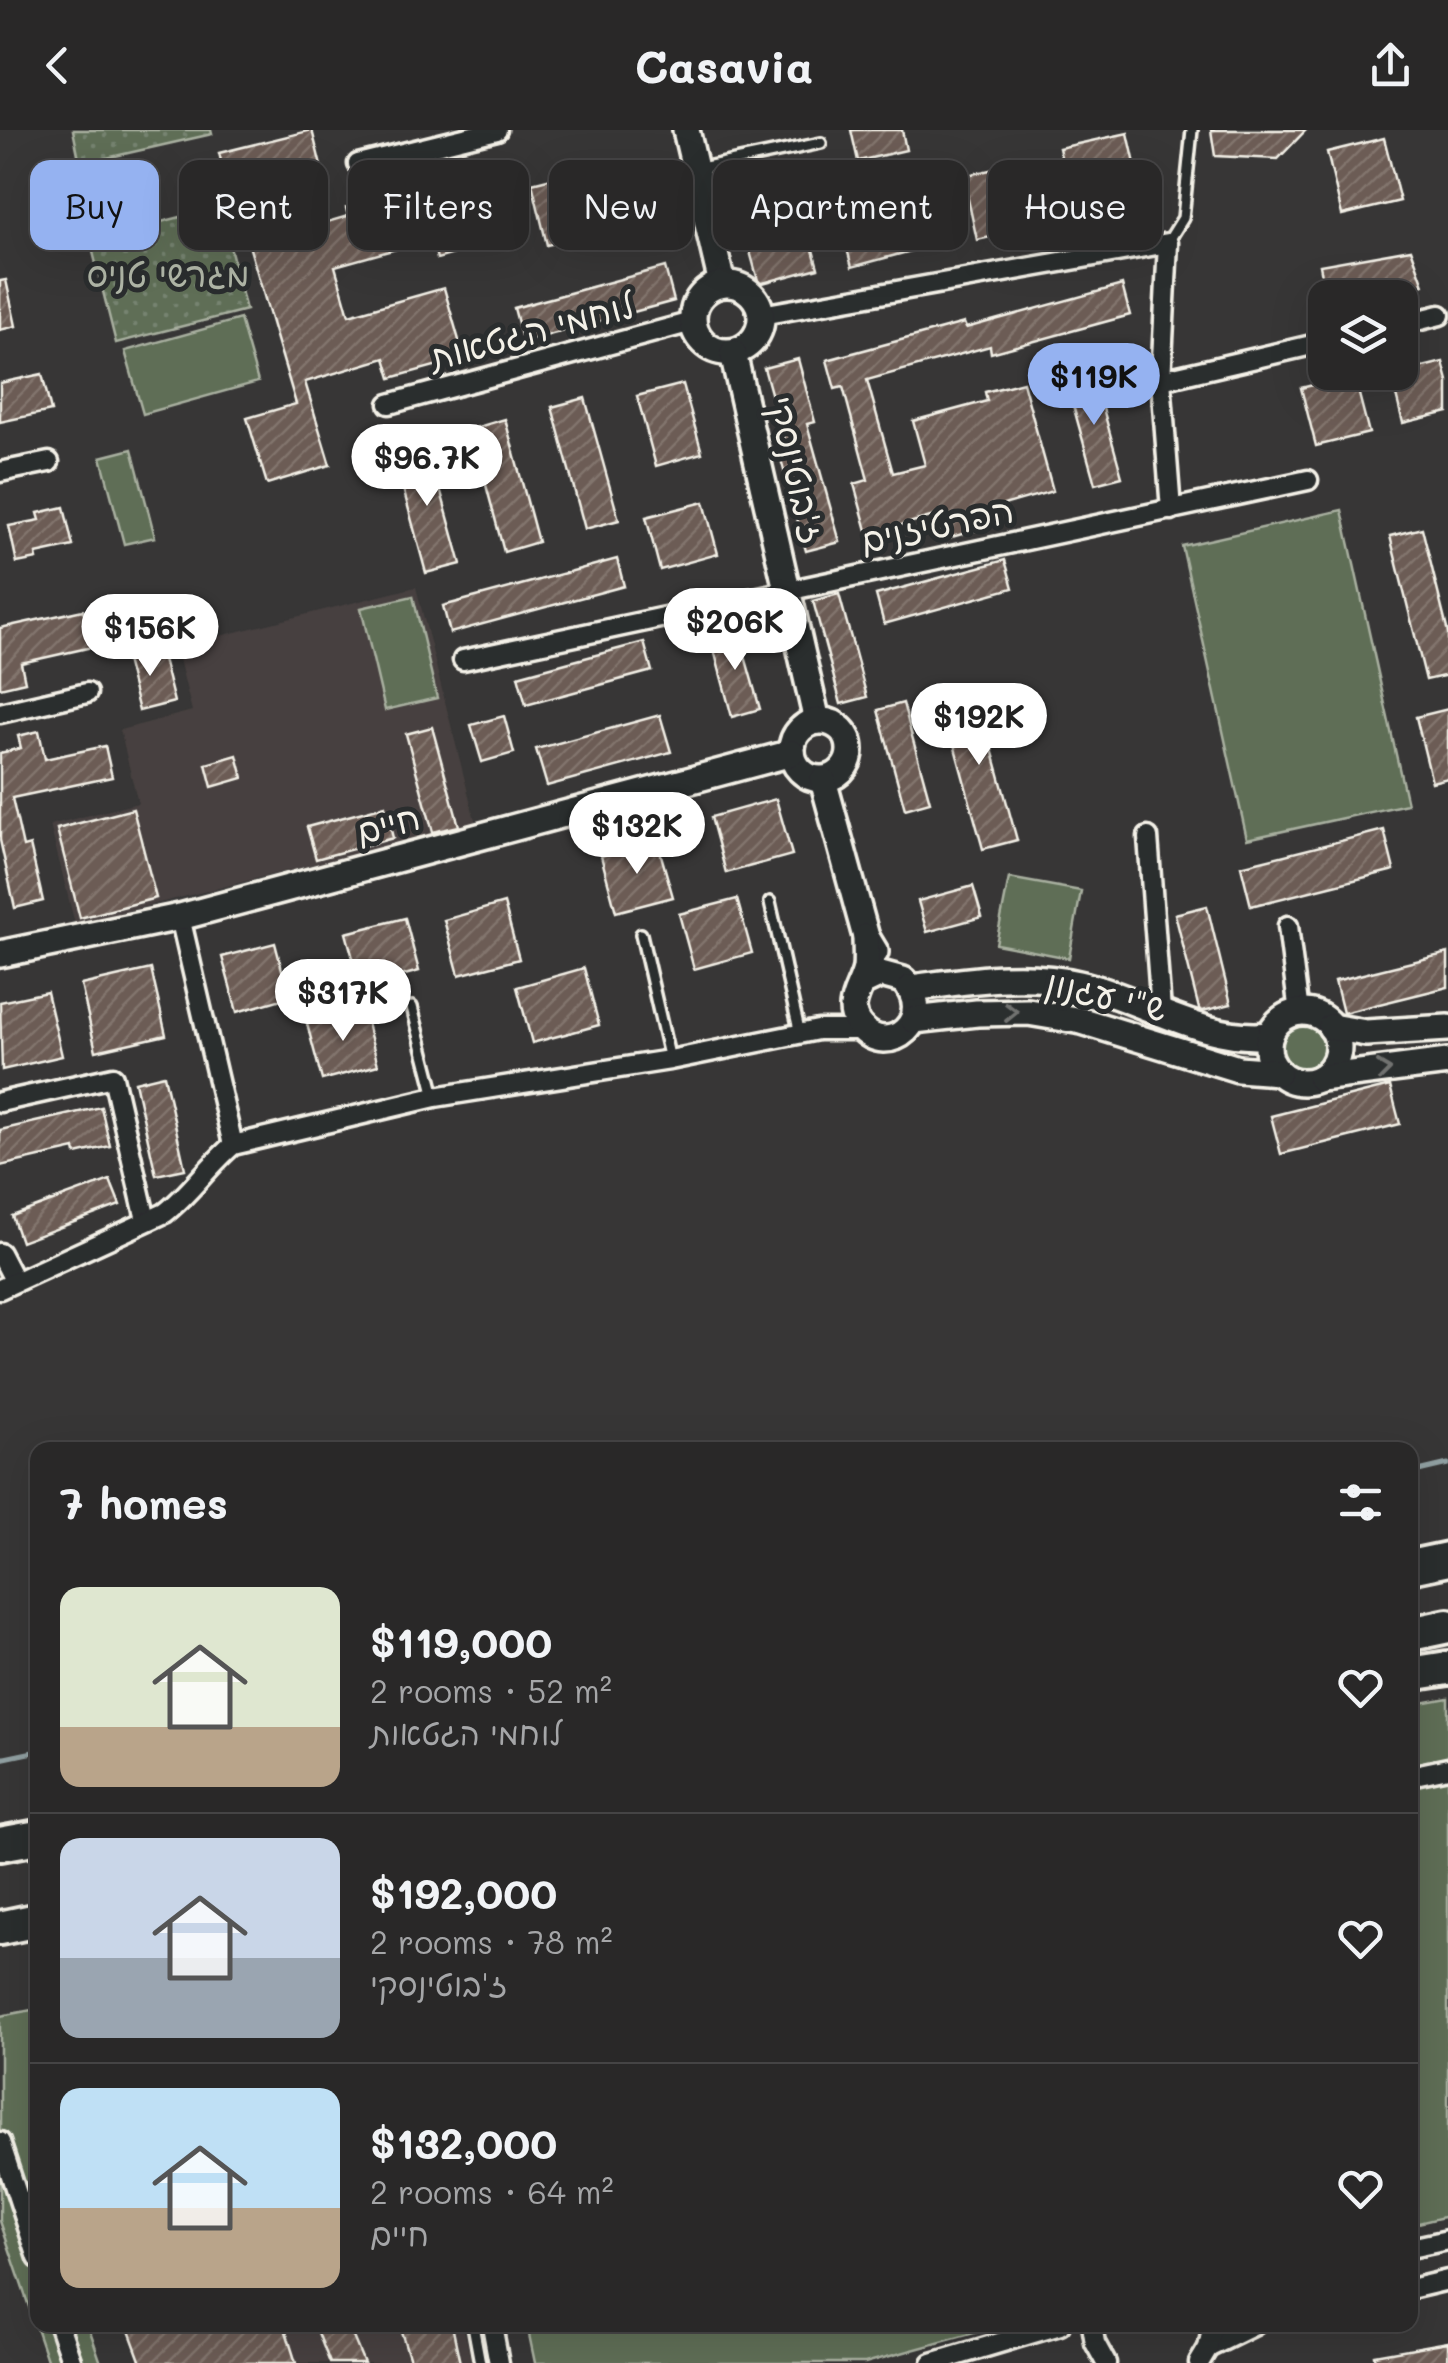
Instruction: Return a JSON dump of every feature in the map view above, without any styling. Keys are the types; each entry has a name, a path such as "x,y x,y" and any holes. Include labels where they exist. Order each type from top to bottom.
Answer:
{"highway":[{"path":"1418,1566 1448,1560"},
{"path":"1418,1632 1448,1626"},
{"path":"1418,1673 1448,1668"},
{"path":"0,1844 30,1838"},
{"path":"0,1928 30,1922"}],"street":[{"path":"374,160 497,130"},
{"path":"686,130 722,284"},
{"path":"761,315 1168,243 1161,380 1171,510"},
{"path":"722,284 733,284 752,295 761,315 754,339 733,352 722,352 702,342 692,322 699,297 722,284"},
{"path":"1418,320 1440,315"},
{"name":"לוחמי הגטאות","path":"389,404 692,322"},
{"path":"1161,380 1308,346"},
{"name":"ז'בוטינסקי","path":"733,352 817,721"},
{"path":"0,472 48,462"},
{"name":"הפרטיזנים","path":"463,660 1308,480"},
{"path":"0,713 87,693"},
{"path":"817,721 845,732 850,752 842,771 823,780 802,773 792,753 798,732 817,721"},
{"name":"חיים","path":"0,954 180,918 792,753"},
{"path":"0,1253 7,1285 166,1213 233,1146 435,1096 670,1060 809,1032 863,1030 886,1039 898,1036 914,1020 916,998 866,937 823,780"},
{"path":"1148,837 1161,1011"},
{"path":"180,918 233,1146"},
{"path":"1288,926 1298,1013"},
{"path":"863,1030 856,1022 866,937"},
{"path":"809,1032 881,974 902,982"},
{"name":"ש\"י עגנון","path":"902,982 1049,978 1083,985 1231,1036 1270,1035"},
{"name":"ש\"י עגנון","path":"914,1020 1028,1012 1082,1021 1238,1068 1278,1072"},
{"path":"1448,1028 1366,1033 1330,1027 1311,1014 1298,1013 1281,1020 1270,1035 1268,1054 1278,1072 1298,1082 1448,1062"},
{"path":"1320,1078 1329,1070 1338,1049 1330,1027"},
{"path":"0,1102 113,1077 146,1220"},
{"path":"1418,1774 1448,1768"},
{"path":"0,2142 30,2234"},
{"path":"1418,2246 1448,2240"},
{"path":"1418,2287 1448,2280"},
{"path":"62,2332 72,2363"},
{"path":"493,2332 499,2363"},
{"path":"932,2363 1036,2332"},
{"path":"1093,2332 1106,2363"},
{"path":"1204,2356 1212,2332"},
{"path":"1204,2356 1243,2332"}],"lane":[{"path":"1168,243 1183,218 1192,130"},
{"path":"695,170 820,143"},
{"path":"770,902 809,1032"},
{"path":"641,934 670,1060"},
{"path":"412,1007 435,1096"},
{"path":"474,2332 480,2363"}],"shaded area":[{"path":"416,587 476,824 75,924 50,825 138,803 120,730 192,711 176,647"},
{"path":"189,2332 465,2332 472,2363 199,2363"}],"green space":[{"path":"73,130 211,130 212,134 98,160 79,160"},
{"name":"מגרשי טניס","path":"179,217 179,250 231,250 246,310 116,343 93,250 159,250 159,222"},
{"path":"240,319 258,382 143,414 125,351"},
{"path":"132,449 155,537 124,544 101,457"},
{"path":"1342,510 1407,804 1247,839 1182,546"},
{"path":"413,596 437,698 385,710 361,608"},
{"path":"1009,878 1081,891 1069,958 996,944"},
{"path":"1303,1021 1321,1028 1328,1046 1321,1064 1303,1071 1285,1064 1278,1046 1285,1028"},
{"path":"1448,1698 1448,2216 1418,2223 1418,1704"},
{"path":"30,2010 30,2310 0,2221 0,2016"},
{"path":"38,2332 90,2332 101,2363 48,2363"},
{"path":"528,2332 978,2332 865,2363 535,2363"}],"building":[{"path":"312,130 320,160 221,160 219,153"},
{"path":"851,130 902,130 906,150 858,160"},
{"path":"1211,130 1306,130 1278,159 1215,156"},
{"path":"1128,133 1134,160 1062,160 1059,148"},
{"path":"1384,138 1400,201 1342,215 1327,152"},
{"path":"988,170 988,238 977,240 968,199 968,175"},
{"path":"549,179 549,245 547,245 532,183"},
{"path":"348,216 348,250 392,250 335,266 349,315 444,288 464,358 391,378 385,358 305,382 330,465 267,484 247,418 296,404 250,250 328,250 328,222"},
{"path":"1411,249 1424,285 1418,287 1418,280 1323,280 1320,265"},
{"path":"435,250 468,250 437,259"},
{"path":"750,250 813,250 818,268 759,284"},
{"path":"847,250 915,250 852,267"},
{"path":"665,267 674,301 523,342 514,308"},
{"path":"6,280 16,326 0,330 0,281"},
{"path":"1122,285 1130,315 991,353 990,346 867,380 893,473 925,465 913,421 987,401 985,392 1023,382 1053,491 989,509 994,525 945,539 938,515 868,534 854,484 868,480 843,387 835,389 827,360 964,323 966,328"},
{"path":"798,359 815,422 807,424 840,542 806,551 779,452 787,450 764,368"},
{"path":"1443,362 1448,381 1448,412 1403,423 1395,390 1418,390 1418,368"},
{"path":"1093,372 1122,477 1095,484 1066,380"},
{"path":"42,374 51,411 0,422 0,383"},
{"path":"683,384 702,453 656,466 637,396"},
{"path":"1301,388 1358,390 1369,433 1316,446"},
{"path":"585,398 619,520 585,529 552,407"},
{"path":"505,419 538,542 504,552 471,429"},
{"path":"428,445 461,564 426,573 394,455"},
{"path":"704,502 718,554 660,570 646,517"},
{"path":"64,507 73,546 36,554 37,559 17,563 9,526 40,520 38,513"},
{"path":"1422,528 1448,633 1448,675 1426,680 1390,536"},
{"path":"617,559 624,586 450,633 443,606"},
{"path":"1005,560 1013,588 884,624 876,595"},
{"path":"839,594 867,697 841,704 813,601"},
{"path":"83,610 92,647 21,663 25,682 0,688 0,628"},
{"path":"737,628 760,709 732,717 710,635"},
{"path":"644,642 652,671 526,705 518,676"},
{"path":"160,647 174,702 139,711 125,656"},
{"path":"975,687 1017,840 983,849 941,697"},
{"path":"903,703 930,802 905,809 878,710"},
{"path":"1448,709 1448,778 1432,782 1416,717"},
{"path":"660,715 671,752 547,786 536,749"},
{"path":"504,716 514,753 482,762 471,725"},
{"path":"432,727 459,826 433,832 406,734"},
{"path":"39,731 45,759 105,746 112,777 12,798 23,847 30,845 43,901 15,908 0,840 0,753 21,748 18,736"},
{"path":"237,755 243,778 212,787 206,764"},
{"path":"776,799 792,855 726,873 711,817"},
{"path":"385,806 393,838 316,859 307,827"},
{"path":"133,809 156,898 80,918 57,829"},
{"path":"1384,830 1394,870 1251,906 1241,866"},
{"path":"657,841 673,897 616,912 601,856"},
{"path":"973,886 982,917 927,932 918,901"},
{"path":"737,899 752,953 694,969 679,914"},
{"path":"504,903 519,959 459,975 444,920"},
{"path":"1207,906 1231,1004 1203,1011 1199,1009 1175,914"},
{"path":"405,918 419,971 361,987 346,933"},
{"path":"275,943 289,997 237,1012 222,957"},
{"path":"1448,953 1448,987 1343,1013 1335,981"},
{"path":"584,968 599,1025 532,1043 517,987"},
{"path":"151,969 166,1035 96,1051 81,985"},
{"path":"47,992 62,1056 2,1070 0,1002"},
{"path":"363,1008 378,1065 322,1080 307,1024"},
{"path":"164,1075 185,1169 156,1175 135,1082"},
{"path":"1390,1086 1400,1124 1281,1154 1271,1116"},
{"path":"101,1107 110,1146 76,1154 75,1149 0,1166 0,1130"},
{"path":"110,1180 120,1205 21,1242 12,1216"},
{"path":"130,2332 286,2332 296,2363 141,2363"},
{"path":"318,2332 351,2332 364,2363 330,2363"},
{"path":"401,2332 453,2332 460,2363 411,2363"},
{"path":"1448,2342 1448,2363 1375,2363 1374,2355"}],"waterway":[{"path":"1418,1471 1448,1464"},
{"path":"0,1759 30,1753"}]}
